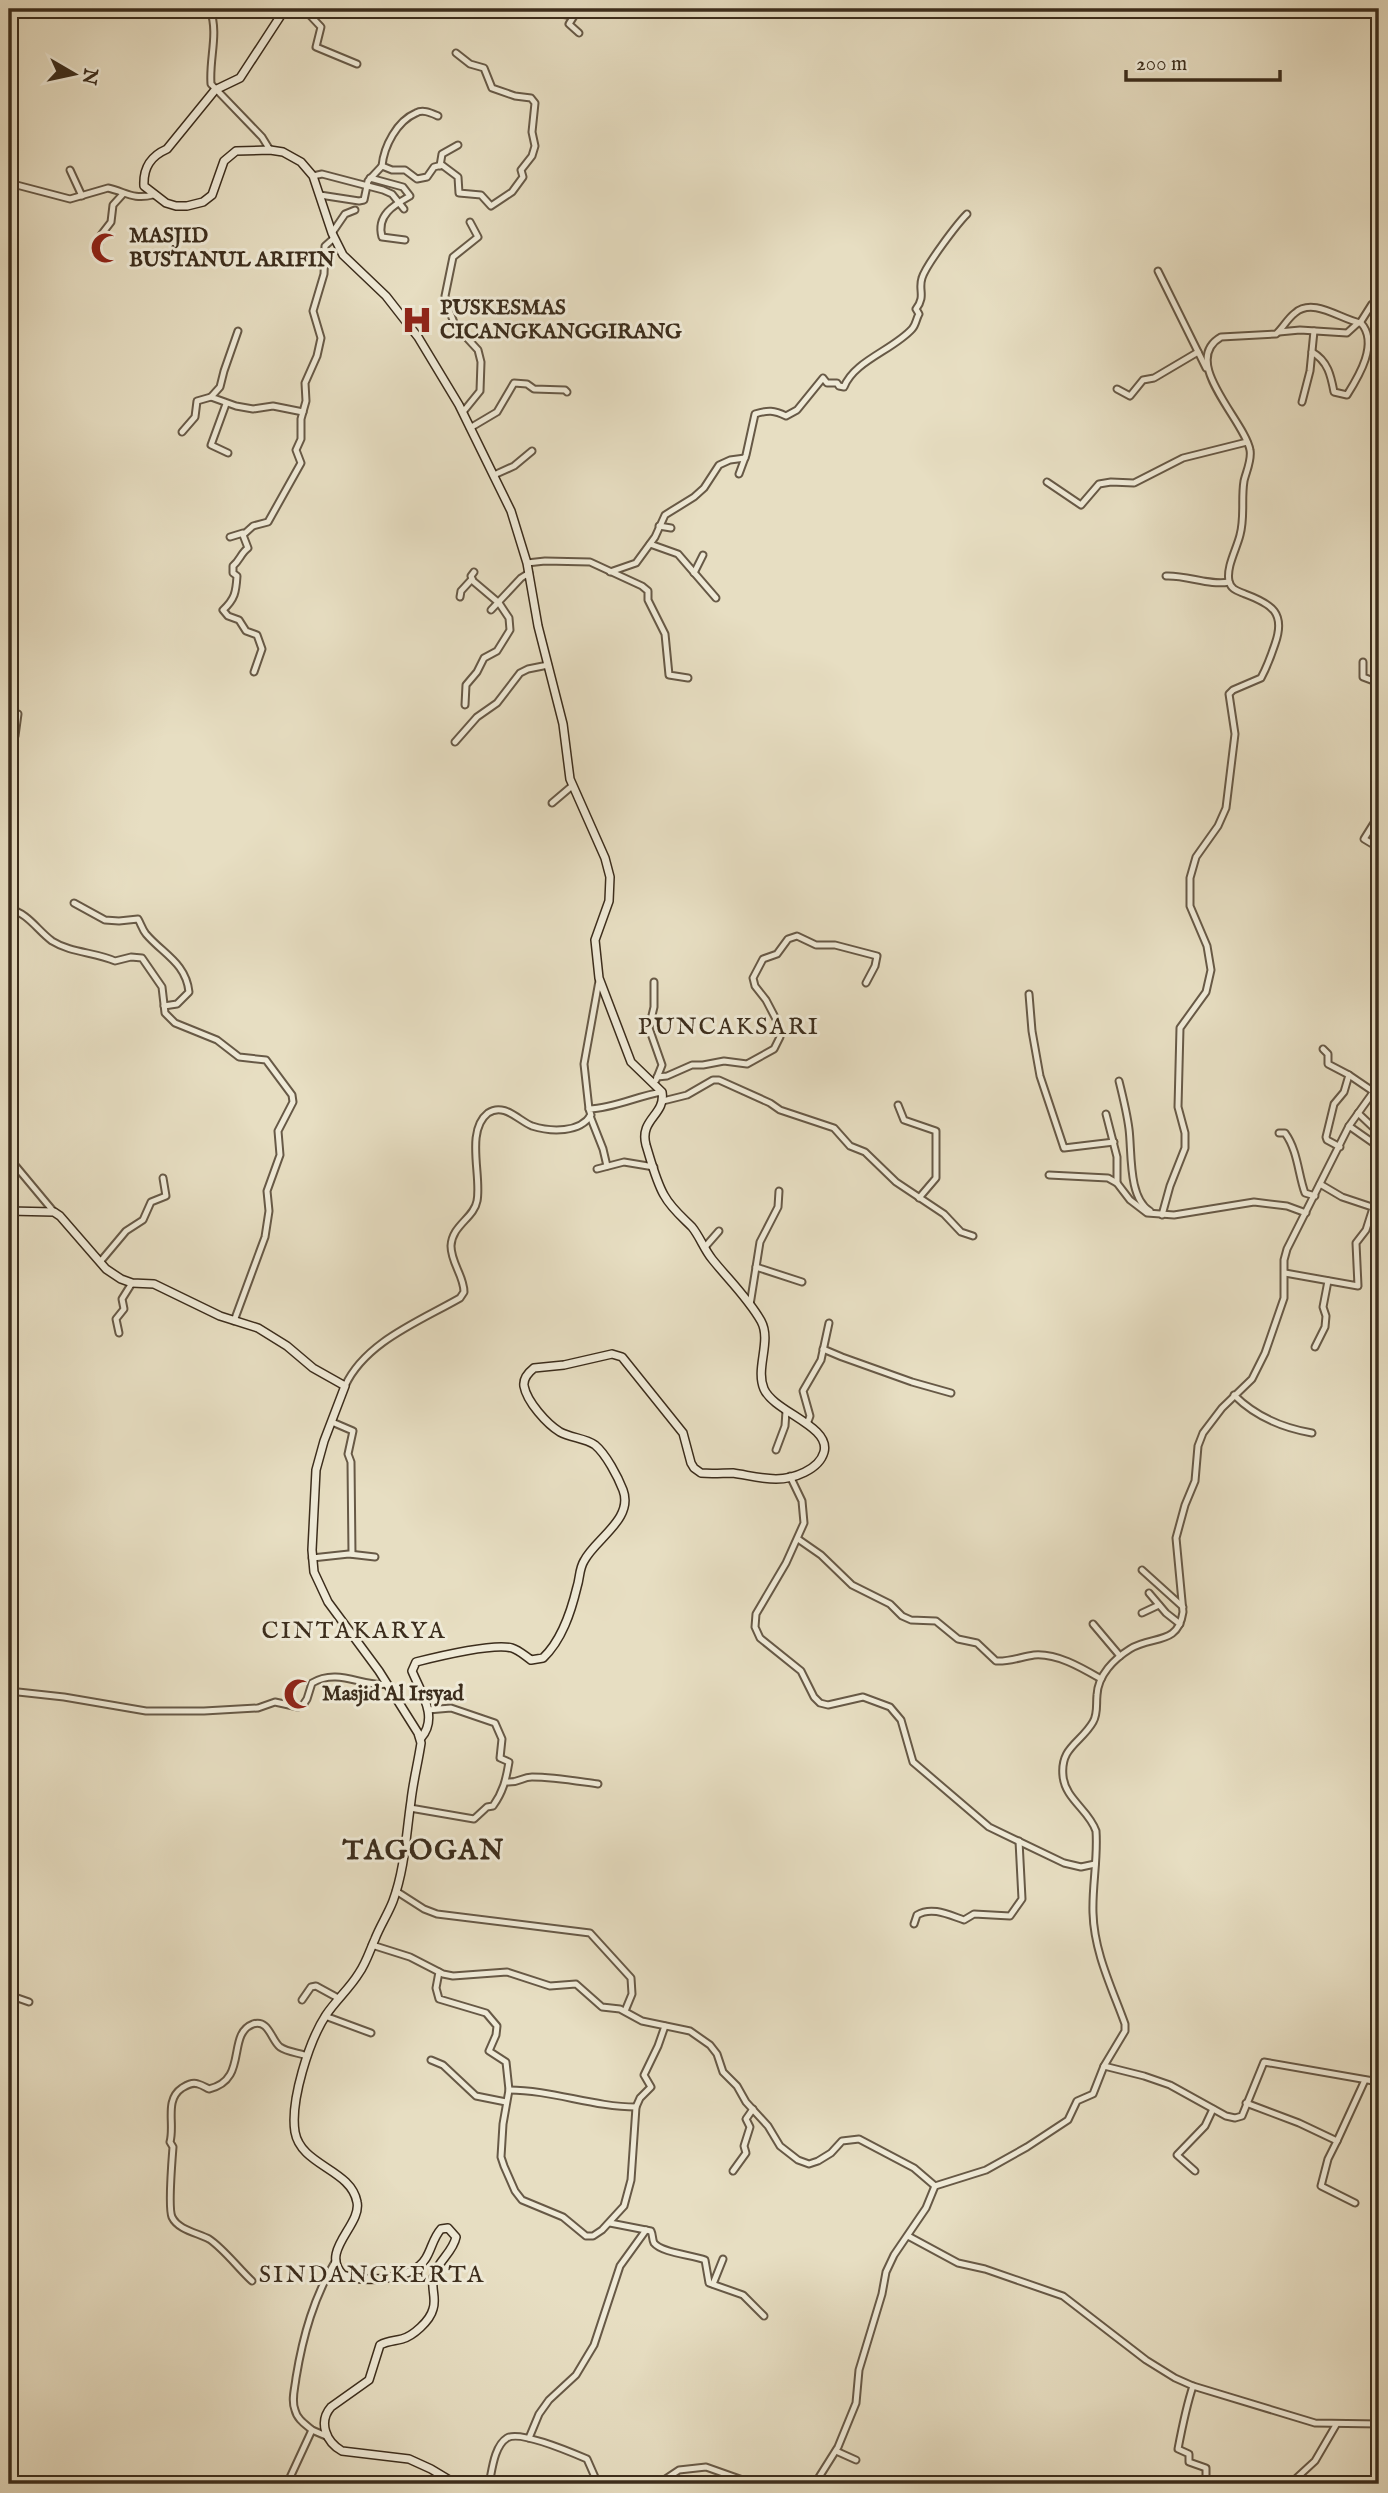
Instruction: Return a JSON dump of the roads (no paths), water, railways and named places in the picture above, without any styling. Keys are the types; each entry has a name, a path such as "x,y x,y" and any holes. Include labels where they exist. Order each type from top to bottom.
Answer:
{"main road":[{"path":"285,9 240,78 215,90 167,149 156,154 146,167 144,186 153,195 176,206 203,202 212,195 227,156 240,151 270,150 293,156 308,168 313,176 333,235 353,267 386,296 418,337 463,412 511,511 527,564 563,724 572,786 605,858 610,877 609,901 595,940 599,978 631,1062 639,1072 655,1080 662,1092 663,1101 645,1131 646,1144 654,1167 665,1198 750,1305 764,1328 761,1373 765,1392 822,1437 823,1453 812,1468 789,1476 773,1479 697,1471 691,1463 683,1433 634,1371 617,1355 534,1368 524,1381 532,1401 555,1428 598,1448 622,1489 624,1509 584,1560 567,1619 548,1654 543,1658 534,1661 515,1649 505,1647 461,1652 416,1662 412,1671 428,1710 428,1725 421,1738 405,1856 396,1891 359,1973 326,2016 307,2056 295,2110 298,2140 308,2155 340,2178 353,2193 357,2203 355,2214 339,2246 336,2260 338,2270 348,2277 400,2276 414,2270 424,2261 433,2238 441,2229 448,2228 456,2237 434,2274 431,2287 434,2305 431,2313 411,2335 380,2345 369,2380 334,2403 326,2413 326,2436 342,2451 409,2459 456,2484"},
{"path":"9,1211 54,1212 100,1262 121,1279 132,1283 154,1284 264,1332 313,1368 345,1386 319,1457 315,1481 312,1558 314,1572 328,1602 387,1684 421,1738"}],"street":[{"path":"210,9 215,33 211,79 215,90 262,137 270,150"},
{"path":"304,9 321,27 316,47 357,64"},
{"path":"526,9 574,16"},
{"path":"574,9 574,16 569,24 579,33"},
{"path":"382,166 405,170 417,179 427,177 433,167 440,166 458,177 459,192 481,195 493,206 520,183 523,177 521,170 532,156 535,146 532,135 535,106 533,100 492,89 484,68 470,64 456,53"},
{"path":"320,195 360,201 365,199 370,178 382,166 386,147 404,122 418,112 438,116"},
{"path":"440,166 442,154 458,145"},
{"path":"70,170 82,196"},
{"path":"313,176 322,174 392,194 404,209"},
{"path":"370,178 403,187 408,191 410,196 389,208 384,215 381,235 405,240"},
{"path":"9,183 44,190 65,199 108,188 140,197 153,195"},
{"path":"96,256 101,235 111,222 113,205 123,194"},
{"path":"230,537 268,522 281,502 288,484 299,470 301,459 296,450 301,439 307,396 305,383 317,356 321,338 314,319 314,302 324,274 325,246 345,214 355,210"},
{"path":"739,474 755,414 775,410 786,416 797,410 823,378 827,383 837,383 844,387 848,377 913,328 919,314 916,309 923,295 921,279 931,261 967,214"},
{"path":"463,412 481,388 481,362 478,350 455,325 446,296 453,257 478,237 470,222"},
{"path":"1158,271 1209,374 1247,442 1250,454 1243,484 1241,532 1229,582 1232,588 1272,608 1279,617 1279,632 1261,678 1229,694 1234,720 1234,747 1224,816 1193,863 1189,900 1207,946 1211,964 1210,977 1206,992 1180,1028 1178,1107 1185,1133 1185,1148 1159,1214"},
{"path":"1209,374 1208,359 1217,339 1279,332 1348,333 1372,304 1379,302"},
{"path":"1279,332 1297,310 1311,307 1359,323 1368,336 1366,359 1347,394 1334,392 1327,367 1321,357 1312,352"},
{"path":"182,432 195,417 197,401 211,397 220,387 238,331"},
{"path":"1302,402 1314,331"},
{"path":"1117,389 1130,396 1143,380 1153,378 1198,352"},
{"path":"470,428 497,412 514,383 527,384 534,389 567,392"},
{"path":"211,397 226,404 253,409 272,406 303,412"},
{"path":"226,404 211,445 228,453"},
{"path":"1047,482 1081,505 1097,485 1106,482 1136,483 1183,458 1247,442"},
{"path":"494,475 514,466 532,451"},
{"path":"610,572 633,566 650,544 669,511 683,506 704,488 719,465 745,458"},
{"path":"659,526 671,528"},
{"path":"245,531 243,537 248,548 233,569 237,576 237,591 233,601 223,610 228,616 241,622 246,631 257,635 262,649 254,672"},
{"path":"650,544 678,554 716,598"},
{"path":"694,573 703,555"},
{"path":"527,564 584,561 634,581 648,591 648,600 665,634 669,675 688,678"},
{"path":"460,597 474,572"},
{"path":"491,610 529,573"},
{"path":"1166,576 1229,582"},
{"path":"465,705 466,685 484,658 497,651 510,631 509,618 499,603 483,592 472,579"},
{"path":"1363,662 1363,677 1379,683"},
{"path":"455,742 477,717 497,703 520,673 528,668 548,665"},
{"path":"9,746 16,736 18,714"},
{"path":"552,803 572,786"},
{"path":"1379,815 1364,839 1379,848"},
{"path":"74,903 103,919 138,919 145,933 170,955 184,974 189,992 177,1004 164,1006"},
{"path":"9,909 22,913 47,937 63,946 102,955 115,961 131,957 142,958 162,987 166,1015 179,1027 217,1040 239,1057 267,1060 293,1097 278,1131 280,1155 267,1191 269,1211 264,1237 234,1321"},
{"path":"655,1080 692,1065 724,1061 747,1064 774,1049 780,1037 777,1020 755,986 753,978 761,962 777,954 788,939 797,936 816,945 835,944 877,956 876,966 866,983"},
{"path":"599,978 584,1064 590,1112 607,1166"},
{"path":"654,982 649,1028 662,1065 655,1080"},
{"path":"1029,994 1040,1076 1064,1148 1114,1142"},
{"path":"1323,1049 1328,1054 1328,1064 1374,1092"},
{"path":"1340,1147 1326,1139 1326,1136 1334,1104 1344,1092 1349,1075"},
{"path":"663,1101 687,1095 713,1080 723,1081 780,1110 834,1128 850,1146 865,1152 896,1182 944,1214 961,1233 972,1236"},
{"path":"1119,1081 1129,1128 1136,1190 1143,1207 1159,1214"},
{"path":"935,2186 971,2175 1000,2162 1040,2140 1068,2120 1077,2101 1093,2094 1104,2066 1125,2028 1104,1972 1096,1941 1093,1906 1096,1831 1093,1822 1066,1787 1063,1769 1068,1749 1093,1722 1101,1679 1120,1656 1136,1646 1167,1637 1175,1632 1180,1624 1183,1606 1176,1533 1195,1481 1198,1444 1203,1433 1234,1395 1252,1379 1265,1353 1284,1298 1287,1250 1349,1126 1379,1084"},
{"path":"590,1112 632,1098 662,1092"},
{"path":"898,1105 904,1120 936,1131 936,1178 919,1198"},
{"path":"345,1386 357,1365 375,1349 460,1298 464,1292 463,1282 451,1254 451,1243 457,1229 477,1203 477,1136 480,1123 488,1114 498,1110 509,1112 530,1125 558,1129 585,1123 590,1112"},
{"path":"1358,1113 1379,1133"},
{"path":"1105,1114 1119,1169 1117,1183"},
{"path":"9,1126 9,1137"},
{"path":"1349,1126 1379,1147"},
{"path":"1279,1133 1285,1133 1291,1143 1305,1193 1315,1196"},
{"path":"9,1147 14,1164 54,1212"},
{"path":"597,1168 624,1162 654,1167"},
{"path":"1049,1175 1108,1178 1117,1183 1140,1209 1147,1213 1206,1211 1254,1202 1287,1206 1306,1213"},
{"path":"100,1262 127,1231 143,1220 151,1202 166,1196 163,1178"},
{"path":"1320,1184 1342,1197 1372,1207"},
{"path":"1284,1273 1358,1286 1358,1266 1354,1250 1366,1230 1379,1189"},
{"path":"750,1305 760,1242 778,1207 779,1191"},
{"path":"705,1247 719,1231"},
{"path":"756,1267 802,1282"},
{"path":"1315,1348 1325,1326 1323,1307 1328,1281"},
{"path":"119,1333 116,1319 124,1309 122,1299 132,1283"},
{"path":"807,1424 810,1416 803,1391 821,1360 829,1323"},
{"path":"824,1349 912,1382 951,1393"},
{"path":"1234,1395 1269,1420 1312,1433"},
{"path":"776,1450 785,1426 786,1411"},
{"path":"332,1422 353,1431 348,1454 351,1462 352,1554"},
{"path":"789,1476 802,1501 804,1523 798,1539 755,1614 755,1627 760,1638 801,1671 820,1703 828,1705 863,1697 890,1707 901,1720 910,1756 916,1766 959,1799 989,1827 1071,1865 1082,1867 1095,1864"},
{"path":"798,1539 821,1555 852,1585 890,1604 902,1616 911,1620 934,1620 941,1623 958,1639 977,1643 996,1661 1035,1655 1049,1656 1101,1679"},
{"path":"312,1558 352,1554 375,1557"},
{"path":"1142,1570 1183,1606"},
{"path":"1149,1593 1172,1620 1180,1624"},
{"path":"1142,1613 1159,1605"},
{"path":"1093,1624 1120,1656"},
{"path":"9,1691 146,1711 204,1711 258,1708 275,1702 298,1707 307,1699 312,1682 322,1679 354,1678 372,1684 387,1684"},
{"path":"410,1808 474,1819 487,1807 493,1806 506,1782 509,1762 499,1756 502,1739 495,1723 451,1708 428,1710"},
{"path":"506,1782 519,1783 527,1777 598,1784"},
{"path":"914,1924 917,1915 926,1911 964,1920 974,1914 1010,1916 1021,1903 1022,1896 1019,1841"},
{"path":"396,1891 424,1909 438,1914 590,1933 631,1978 632,1994 625,2011"},
{"path":"372,1945 410,1957 439,1972 469,1976 507,1972 550,1986 576,1984 602,2007 625,2011 642,2021 690,2031 710,2045 723,2073 768,2126 785,2151 801,2162 809,2164 818,2161 842,2141 859,2139 900,2159 935,2186"},
{"path":"439,1972 436,1987 439,1998 486,2013 497,2025 489,2051 506,2062 509,2090 501,2157 519,2196 563,2217 586,2236 593,2236 623,2209 628,2194 636,2107 643,2094 651,2087 645,2075 665,2026"},
{"path":"302,2000 311,1987 316,1986 338,1998"},
{"path":"9,1995 29,2002"},
{"path":"326,2016 371,2033"},
{"path":"252,2281 212,2241 187,2230 171,2216 173,2147 170,2142 173,2133 171,2111 174,2095 189,2084 209,2088 227,2081 242,2037 253,2024 266,2026 282,2048 307,2056"},
{"path":"431,2060 443,2064 476,2096 506,2102"},
{"path":"1104,2066 1170,2085 1226,2116 1239,2118 1264,2062 1379,2082"},
{"path":"1355,2203 1321,2186 1328,2159 1365,2080"},
{"path":"509,2090 529,2090 620,2107 636,2107"},
{"path":"1246,2103 1337,2141"},
{"path":"733,2171 746,2153 745,2143 750,2127 746,2117 752,2109"},
{"path":"1195,2171 1177,2155 1205,2126 1213,2109"},
{"path":"815,2483 835,2451 857,2398 859,2370 886,2272 926,2208 935,2186"},
{"path":"610,2223 646,2230 653,2233 655,2243 678,2256 692,2255 705,2260 707,2280 743,2295 764,2316"},
{"path":"529,2438 544,2407 556,2392 576,2375 594,2345 620,2266 646,2230"},
{"path":"908,2236 953,2262 985,2269 1058,2293 1158,2368 1193,2386 1315,2423 1379,2424"},
{"path":"713,2284 723,2259"},
{"path":"326,2436 301,2421 293,2405 305,2329 326,2277 336,2260"},
{"path":"1193,2386 1184,2413 1184,2427 1178,2449 1188,2452 1189,2462 1206,2468 1206,2484"},
{"path":"1290,2484 1315,2460 1336,2425"},
{"path":"287,2484 312,2430"},
{"path":"489,2484 494,2460 505,2439 516,2435 587,2459 598,2484"},
{"path":"835,2451 856,2460"},
{"path":"658,2484 680,2470 706,2467 754,2484"}],"place":[{"name":"MASJID BUSTANUL ARIFIN","path":"106,248"},
{"name":"PUSKESMAS CICANGKANGGIRANG","path":"417,320"},
{"name":"Masjid Al Irsyad","path":"299,1694"}],"district":[{"name":"PUNCAKSARI","path":"729,1027"},
{"name":"CINTAKARYA","path":"354,1631"},
{"name":"TAGOGAN","path":"424,1851"},
{"name":"SINDANGKERTA","path":"372,2275"}]}
